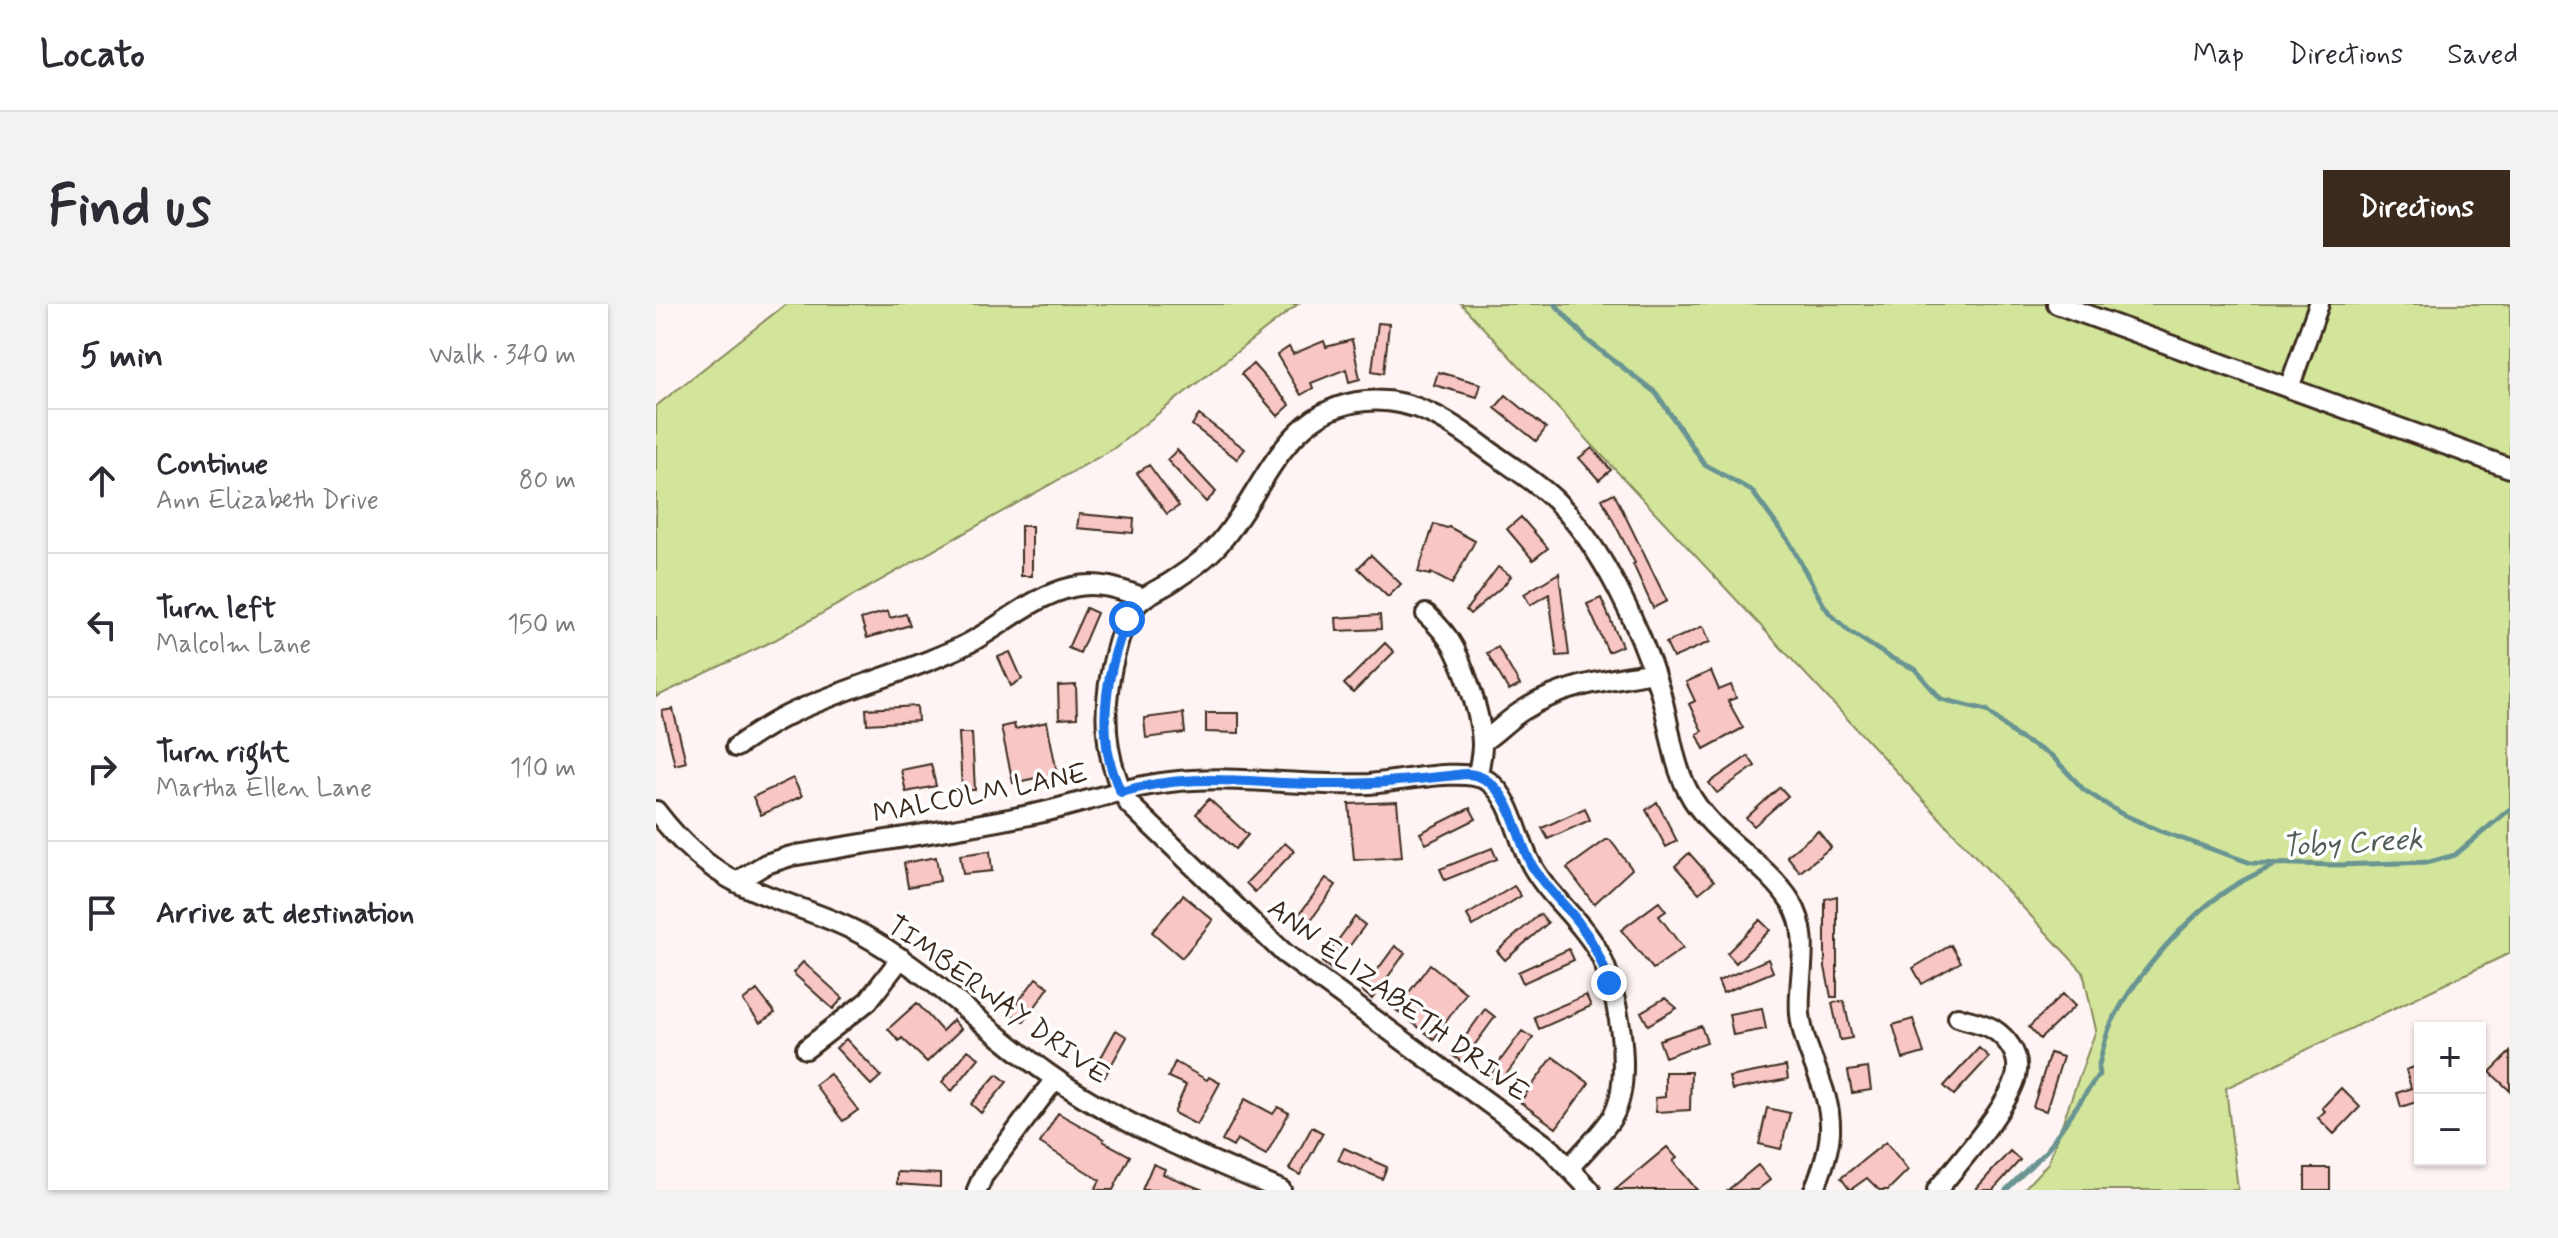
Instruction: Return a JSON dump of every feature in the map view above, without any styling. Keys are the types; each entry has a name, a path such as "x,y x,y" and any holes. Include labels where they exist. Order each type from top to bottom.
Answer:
{"street":[{"path":"2057,304 2510,468"},
{"path":"2289,388 2319,304"},
{"name":"ANN ELIZABETH DRIVE","path":"1590,1190 1570,1167 1538,1139 1284,953 1129,804 1115,776 1107,739 1107,690 1127,619 1144,598 1204,559 1219,544 1287,443 1305,426 1339,407 1361,401 1394,402 1432,413 1455,426 1548,493 1598,554 1654,672 1675,757 1687,790 1707,817 1778,886 1792,904 1800,924 1804,945 1799,989 1801,1017 1806,1045 1829,1108 1827,1156 1814,1190"},
{"path":"736,747 787,715 930,662 968,644 1055,592 1076,586 1097,585 1119,588 1144,598"},
{"path":"1426,614 1453,647 1475,711 1482,742 1478,776 1500,792 1542,883 1593,943 1613,997 1622,1048 1622,1085 1612,1117 1570,1167"},
{"path":"1482,742 1523,710 1548,696 1588,684 1654,672"},
{"name":"MALCOLM LANE","path":"736,882 766,864 791,856 1029,815 1146,785 1212,778 1370,784 1466,774 1478,776"},
{"name":"TIMBERWAY DRIVE","path":"656,811 687,846 712,867 736,882 835,920 901,958 1055,1079 1154,1136 1281,1190"},
{"path":"806,1049 868,1001 901,958"},
{"path":"1937,1190 1999,1109 2017,1073 2015,1053 2005,1039 1987,1026 1958,1017"},
{"path":"977,1190 983,1176 1055,1079"}],"green space":[{"path":"786,304 1298,304 1113,449 773,641 656,697 656,406"},
{"path":"1461,304 2510,304 2510,953 2226,1088 2238,1190 2023,1190 2048,1163 2096,1030 2083,972"}],"building":[{"path":"1378,323 1389,324 1384,373 1372,371"},
{"path":"1352,340 1360,379 1349,382 1346,369 1311,383 1313,388 1301,395 1277,355 1289,347 1293,354 1324,341 1326,347"},
{"path":"1253,364 1290,405 1278,416 1241,374"},
{"path":"1438,372 1481,384 1477,397 1434,385"},
{"path":"1506,395 1546,428 1536,441 1495,408"},
{"path":"1199,415 1245,449 1237,459 1192,425"},
{"path":"1592,448 1611,470 1599,480 1579,458"},
{"path":"1177,450 1216,492 1206,502 1167,460"},
{"path":"1149,465 1179,506 1167,514 1137,473"},
{"path":"1614,493 1667,601 1653,608 1635,563 1602,499"},
{"path":"1079,514 1134,519 1133,533 1077,528"},
{"path":"1521,517 1548,548 1533,560 1507,529"},
{"path":"1434,524 1449,527 1475,541 1452,584 1431,573 1418,572"},
{"path":"1021,526 1032,526 1032,576 1021,576"},
{"path":"1371,555 1401,584 1388,597 1358,568"},
{"path":"1498,567 1511,576 1470,614 1466,610"},
{"path":"1559,573 1569,655 1557,656 1549,594 1530,605 1524,594"},
{"path":"1601,598 1622,646 1608,652 1587,604"},
{"path":"1086,608 1097,613 1080,653 1068,648"},
{"path":"888,611 890,618 906,614 910,625 867,638 861,619"},
{"path":"1380,615 1381,629 1337,631 1336,618"},
{"path":"1703,626 1710,642 1673,658 1666,643"},
{"path":"1385,643 1394,652 1353,693 1344,684"},
{"path":"1498,647 1520,685 1509,691 1487,653"},
{"path":"1010,652 1022,679 1011,686 998,657"},
{"path":"1711,671 1719,690 1731,685 1736,698 1728,701 1743,728 1704,749 1697,734 1702,731 1689,704 1695,701 1686,682"},
{"path":"1076,685 1077,718 1059,719 1058,686"},
{"path":"917,706 918,721 867,724 866,709"},
{"path":"673,709 686,762 675,765 662,711"},
{"path":"1183,713 1185,733 1146,738 1144,718"},
{"path":"1206,713 1239,713 1239,733 1206,732"},
{"path":"1047,722 1058,778 1046,781 1045,776 1013,783 1001,727 1014,724 1015,729"},
{"path":"959,733 972,733 975,790 962,790"},
{"path":"1748,756 1755,766 1717,793 1709,783"},
{"path":"931,764 936,786 906,792 901,770"},
{"path":"793,778 802,796 761,815 753,797"},
{"path":"1780,787 1788,796 1754,826 1746,818"},
{"path":"1209,799 1248,835 1235,849 1196,814"},
{"path":"1397,802 1402,857 1354,860 1349,804"},
{"path":"1657,802 1677,841 1666,847 1646,810"},
{"path":"1470,808 1476,819 1426,844 1420,833"},
{"path":"1585,808 1590,820 1548,839 1542,828"},
{"path":"1818,831 1831,847 1800,872 1787,856"},
{"path":"1610,840 1632,869 1594,904 1567,868"},
{"path":"1285,843 1294,851 1255,892 1246,883"},
{"path":"1492,848 1497,859 1445,880 1440,869"},
{"path":"990,851 992,871 963,874 960,855"},
{"path":"1689,853 1714,881 1699,893 1675,866"},
{"path":"936,857 940,881 908,887 904,863"},
{"path":"1326,878 1336,885 1303,931 1293,923"},
{"path":"1514,886 1521,896 1473,926 1467,915"},
{"path":"1183,895 1213,920 1182,958 1152,932"},
{"path":"1837,896 1837,997 1831,997 1825,967 1825,899"},
{"path":"1659,902 1666,911 1659,916 1683,948 1653,969 1621,930"},
{"path":"1540,914 1548,923 1505,960 1497,951"},
{"path":"1355,917 1365,925 1332,970 1322,962"},
{"path":"1760,920 1770,930 1736,963 1727,953"},
{"path":"1951,945 1961,962 1922,984 1913,968"},
{"path":"1395,946 1405,953 1372,999 1362,991"},
{"path":"1569,949 1574,960 1523,983 1518,972"},
{"path":"1768,959 1773,972 1723,993 1718,981"},
{"path":"803,962 843,998 833,1009 793,973"},
{"path":"1430,964 1466,993 1434,1039 1396,1010"},
{"path":"1036,978 1049,987 1024,1022 1010,1013"},
{"path":"757,990 775,1013 760,1023 743,1001"},
{"path":"2063,994 2075,1006 2040,1039 2029,1027"},
{"path":"1586,995 1591,1006 1539,1029 1534,1017"},
{"path":"1665,998 1677,1008 1648,1025 1641,1012"},
{"path":"1844,1001 1852,1038 1840,1040 1832,1003"},
{"path":"917,1003 942,1031 953,1020 961,1029 927,1062 888,1029"},
{"path":"1762,1008 1766,1029 1733,1035 1729,1014"},
{"path":"1485,1009 1495,1017 1462,1062 1452,1055"},
{"path":"1913,1019 1924,1053 1903,1059 1893,1025"},
{"path":"1701,1026 1707,1042 1665,1057 1659,1040"},
{"path":"1116,1030 1127,1037 1104,1078 1093,1072"},
{"path":"1522,1031 1533,1038 1500,1083 1489,1076"},
{"path":"846,1039 881,1076 871,1085 836,1048"},
{"path":"1979,1048 1989,1057 1954,1095 1944,1086"},
{"path":"968,1050 979,1058 952,1091 942,1082"},
{"path":"2510,1052 2510,1091 2490,1072"},
{"path":"2050,1053 2063,1057 2046,1111 2033,1107"},
{"path":"1553,1057 1589,1083 1556,1128 1520,1102"},
{"path":"1175,1062 1207,1080 1209,1077 1220,1083 1197,1125 1174,1113 1186,1085 1168,1077"},
{"path":"1786,1066 1788,1079 1732,1090 1729,1077"},
{"path":"2414,1067 2414,1103 2401,1107 2397,1093 2411,1088 2406,1070"},
{"path":"1868,1068 1871,1090 1852,1093 1848,1071"},
{"path":"1665,1072 1691,1072 1690,1110 1656,1112 1655,1098 1665,1097"},
{"path":"830,1074 858,1110 843,1121 815,1085"},
{"path":"997,1074 1007,1082 981,1113 971,1104"},
{"path":"2341,1088 2360,1107 2334,1134 2318,1118 2325,1111 2322,1108"},
{"path":"1245,1099 1273,1114 1278,1107 1289,1113 1266,1155 1237,1139 1233,1147 1222,1141"},
{"path":"1767,1108 1790,1113 1781,1149 1759,1144"},
{"path":"1058,1113 1130,1156 1113,1190 1095,1190 1100,1180 1040,1143"},
{"path":"1312,1127 1323,1133 1300,1175 1289,1169"},
{"path":"1886,1142 1908,1170 1888,1190 1879,1190 1867,1178 1850,1190 1841,1178"},
{"path":"1667,1147 1677,1158 1673,1161 1697,1190 1615,1190"},
{"path":"1344,1148 1387,1167 1382,1179 1338,1160"},
{"path":"2010,1151 2020,1160 1993,1190 1975,1190"},
{"path":"1153,1164 1165,1169 1163,1174 1203,1190 1142,1190"},
{"path":"1758,1165 1770,1180 1757,1190 1728,1190"},
{"path":"2305,1168 2330,1168 2330,1190 2305,1190"},
{"path":"897,1172 940,1174 940,1187 897,1184"}],"waterway":[{"path":"1555,304 1587,340 1656,393 1705,465 1752,491 1790,543 1830,614 1849,631 1889,657 1915,669 1941,699 1987,710 2016,736 2052,756 2084,790 2120,813 2160,831 2251,863 2337,865 2430,862 2455,855 2510,809"},
{"name":"Toby Creek","path":"2006,1190 2046,1151 2099,1074 2110,1027 2150,965 2201,910 2237,884 2275,864"}],"route":[{"path":"1127,619 1110,673 1106,710 1109,754 1121,792 1146,785 1212,778 1370,784 1473,774 1490,782 1500,792 1542,883 1593,943 1609,983"}]}
